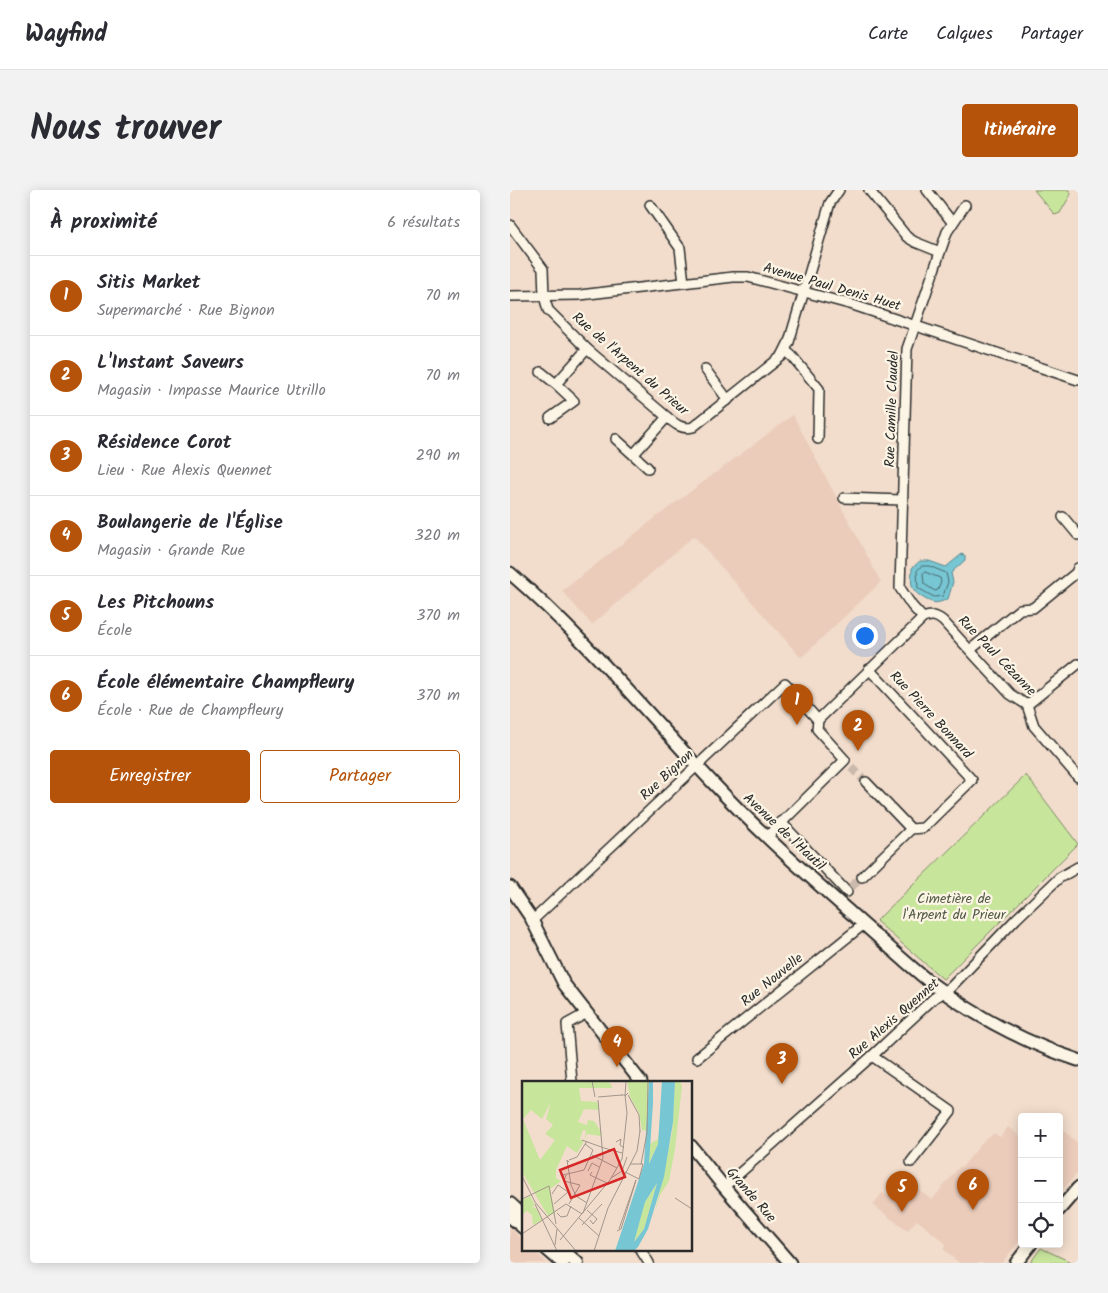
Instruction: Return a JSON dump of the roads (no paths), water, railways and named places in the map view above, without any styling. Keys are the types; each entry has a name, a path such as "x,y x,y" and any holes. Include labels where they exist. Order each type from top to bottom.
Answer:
{"main road":[{"path":"510,1204 522,1215"},
{"path":"510,1216 522,1226"},
{"path":"549,1250 563,1263"},
{"path":"562,1250 577,1263"}],"street":[{"name":"Rue de l'Arpent du Prieur","path":"544,296 548,310 588,349 677,425 688,428 694,427 782,356 786,350 830,203 839,190"},
{"path":"869,190 907,237 940,252"},
{"path":"927,190 952,222"},
{"path":"650,205 680,248 684,283"},
{"name":"Rue Camille Claudel","path":"923,618 900,588 906,349 952,222 964,205"},
{"path":"510,225 544,269 544,296"},
{"name":"Avenue Paul Denis Huet","path":"510,296 580,295 733,277 748,277 853,305 1078,380"},
{"path":"556,384 588,349"},
{"path":"786,350 819,389 818,439"},
{"path":"704,369 728,400"},
{"path":"541,372 574,400 550,418"},
{"path":"634,454 667,417"},
{"path":"616,439 648,468"},
{"path":"844,498 902,500"},
{"path":"1063,517 1078,535"},
{"path":"970,650 1020,609 1033,608 1076,573 1078,568"},
{"name":"Avenue de l'Hautil","path":"510,574 545,604 599,658 697,766 766,837 837,901 959,1003 1027,1040 1078,1060"},
{"name":"Rue Paul Cézanne","path":"923,618 930,615 939,617 1010,694 1027,705 1034,726 1078,777"},
{"path":"766,837 848,764 818,729 818,720 923,618"},
{"path":"1027,705 1078,664"},
{"name":"Rue Pierre Bonnard","path":"869,669 972,780 923,828 911,829"},
{"name":"Rue Bignon","path":"532,921 785,683 818,720"},
{"path":"862,877 911,829 866,782"},
{"name":"Avenue de l'Hautil","path":"781,822 849,890 837,901"},
{"name":"Rue Alexis Quennet","path":"724,1187 943,991 951,987 1016,919 1059,878 1078,867"},
{"path":"510,887 532,921 564,984 640,1081"},
{"name":"Rue Nouvelle","path":"698,1058 864,924"},
{"path":"572,1081 567,1024 587,1013"},
{"path":"872,1056 951,1111 911,1162"},
{"name":"Grande Rue","path":"692,1147 790,1263"},
{"path":"1063,1205 1078,1188"},
{"path":"1016,1263 1028,1248"},
{"path":"641,1250 647,1262"}],"water":[{"path":"962,554 965,556 965,560 951,573 953,582 948,599 934,603 914,590 912,568 920,561 929,561 946,567"}],"tunnel":[{"path":"851,767 866,782"},
{"path":"851,887 862,877"}],"place":[{"name":"Sitis Market","path":"797,725"},
{"name":"L'Instant Saveurs","path":"858,751"},
{"name":"Boulangerie de l'Église","path":"617,1067"},
{"name":"Résidence Corot","path":"782,1084"},
{"name":"École élémentaire Champfleury","path":"973,1210"},
{"name":"Les Pitchouns","path":"902,1212"}],"park label":[{"name":"Cimetière de l'Arpent du Prieur","path":"954,908"}]}
